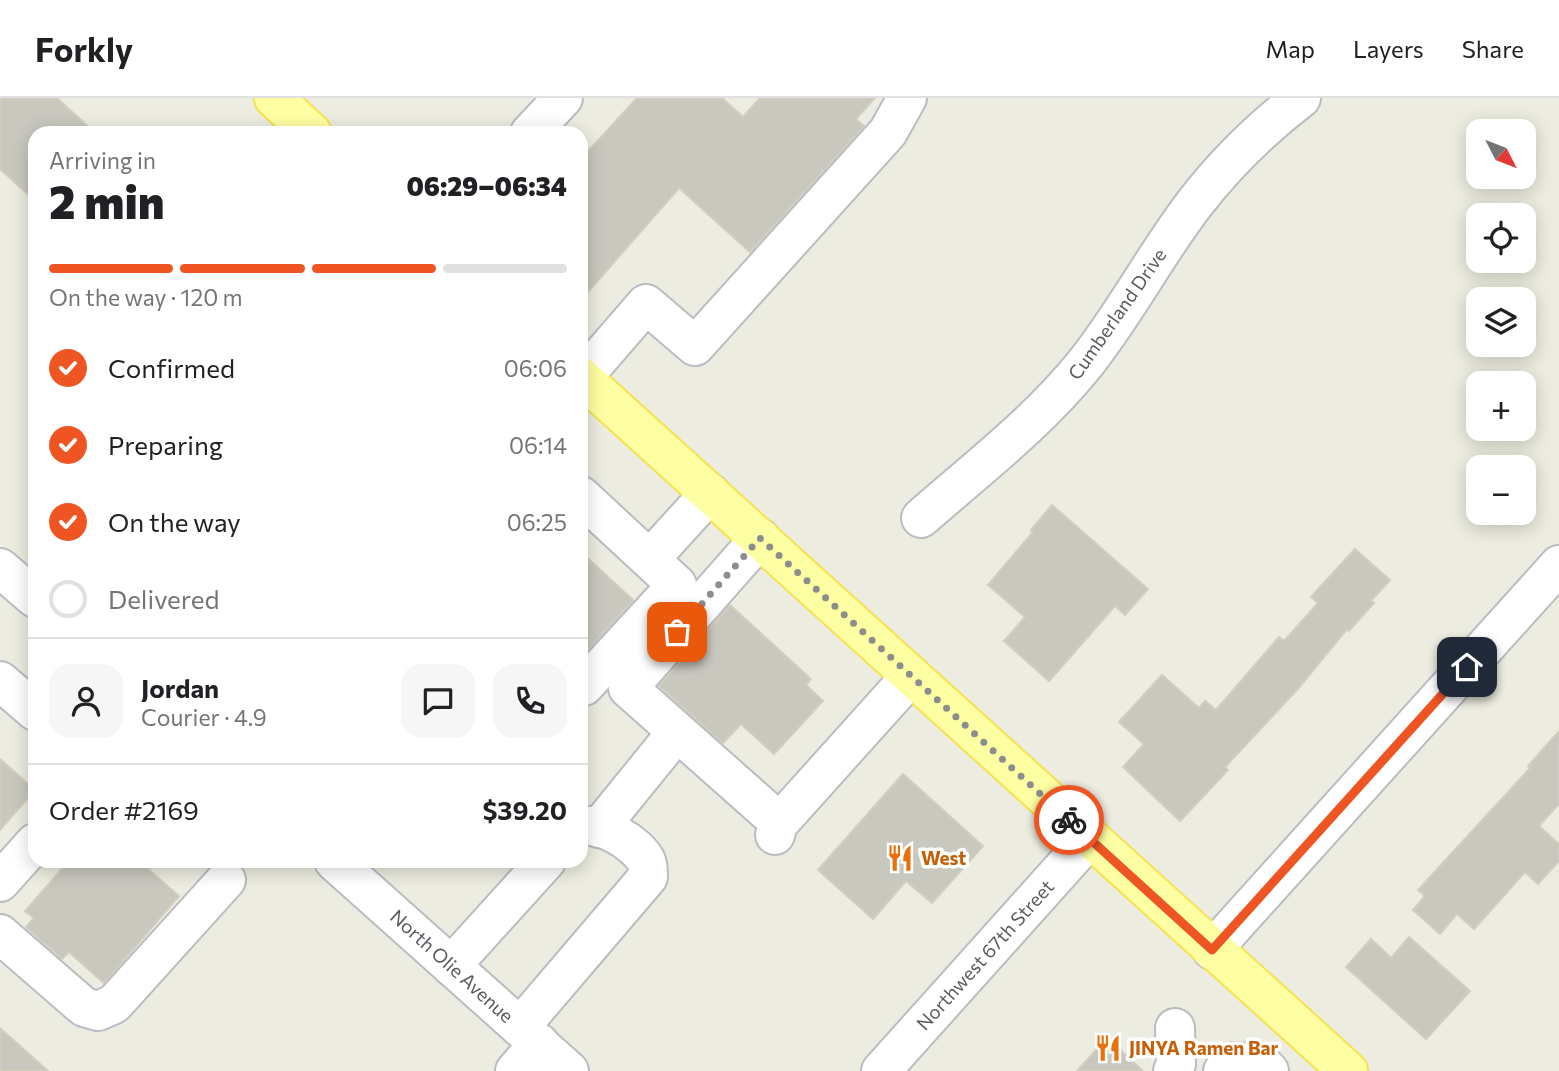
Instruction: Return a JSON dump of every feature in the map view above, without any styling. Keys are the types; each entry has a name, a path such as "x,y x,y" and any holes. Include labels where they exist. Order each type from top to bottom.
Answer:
{"main road":[{"path":"274,98 304,126"},
{"path":"588,388 760,538 1348,1071"}],"street":[{"path":"537,126 563,98"},
{"path":"588,378 646,304 695,346 888,132 907,98"},
{"name":"Cumberland Drive","path":"921,518 1060,393 1107,335 1195,203 1255,137 1301,98"},
{"path":"650,559 709,493"},
{"path":"588,502 677,584 588,682"},
{"path":"760,538 628,688 777,828 911,676"},
{"path":"1212,950 1559,565"},
{"path":"0,568 28,592"},
{"path":"0,681 28,705"},
{"path":"525,1047 648,877 647,862 634,845 617,835 590,828 677,732"},
{"name":"Northwest 67th Street","path":"881,1071 1089,839"},
{"path":"0,882 28,851"},
{"path":"0,934 83,1007 98,1011 114,1004 223,868"},
{"name":"North Olie Avenue","path":"344,868 452,966 525,1047 569,1071"},
{"path":"452,966 535,868"},
{"path":"1173,1071 1176,1064 1175,1028"},
{"path":"1223,1071 1232,1062 1261,1063 1269,1071"}],"building":[{"path":"0,98 57,98 87,126 28,126 28,195 0,169"},
{"path":"637,98 722,98 743,117 760,98 875,98 856,119 864,126 750,252 679,188 588,292 588,151"},
{"path":"1052,505 1148,589 1125,615 1115,606 1049,681 1004,641 1025,617 988,585"},
{"path":"1355,549 1390,580 1371,601 1374,603 1349,631 1347,629 1297,690 1225,767 1228,770 1180,821 1123,767 1144,744 1119,722 1162,675 1199,708 1205,701 1216,710 1279,637 1284,641 1318,603 1311,597"},
{"path":"588,558 633,600 588,649"},
{"path":"730,605 811,679 806,685 823,701 774,754 741,724 723,743 659,686"},
{"path":"1559,731 1559,804 1539,826 1559,844 1559,861 1538,884 1525,872 1474,929 1457,914 1440,934 1413,910 1425,896 1418,890 1530,768 1528,766"},
{"path":"0,759 28,784 28,798 0,830"},
{"name":"West","path":"903,774 983,846 932,903 906,881 873,919 818,870"},
{"path":"63,868 147,868 179,896 104,983 69,952 62,959 26,927 34,918 25,911"},
{"path":"1409,937 1470,991 1426,1039 1346,967 1371,939 1391,958"},
{"path":"0,1028 48,1071 0,1071"},
{"name":"JINYA Ramen Bar","path":"1107,1038 1143,1071 1077,1071"}],"way so far":[{"path":"677,632 760,538 1069,820"}],"place":[{"name":"West","path":"900,858"},
{"name":"JINYA Ramen Bar","path":"1108,1048"}],"route":[{"path":"1069,820 1212,950 1467,667"}]}
